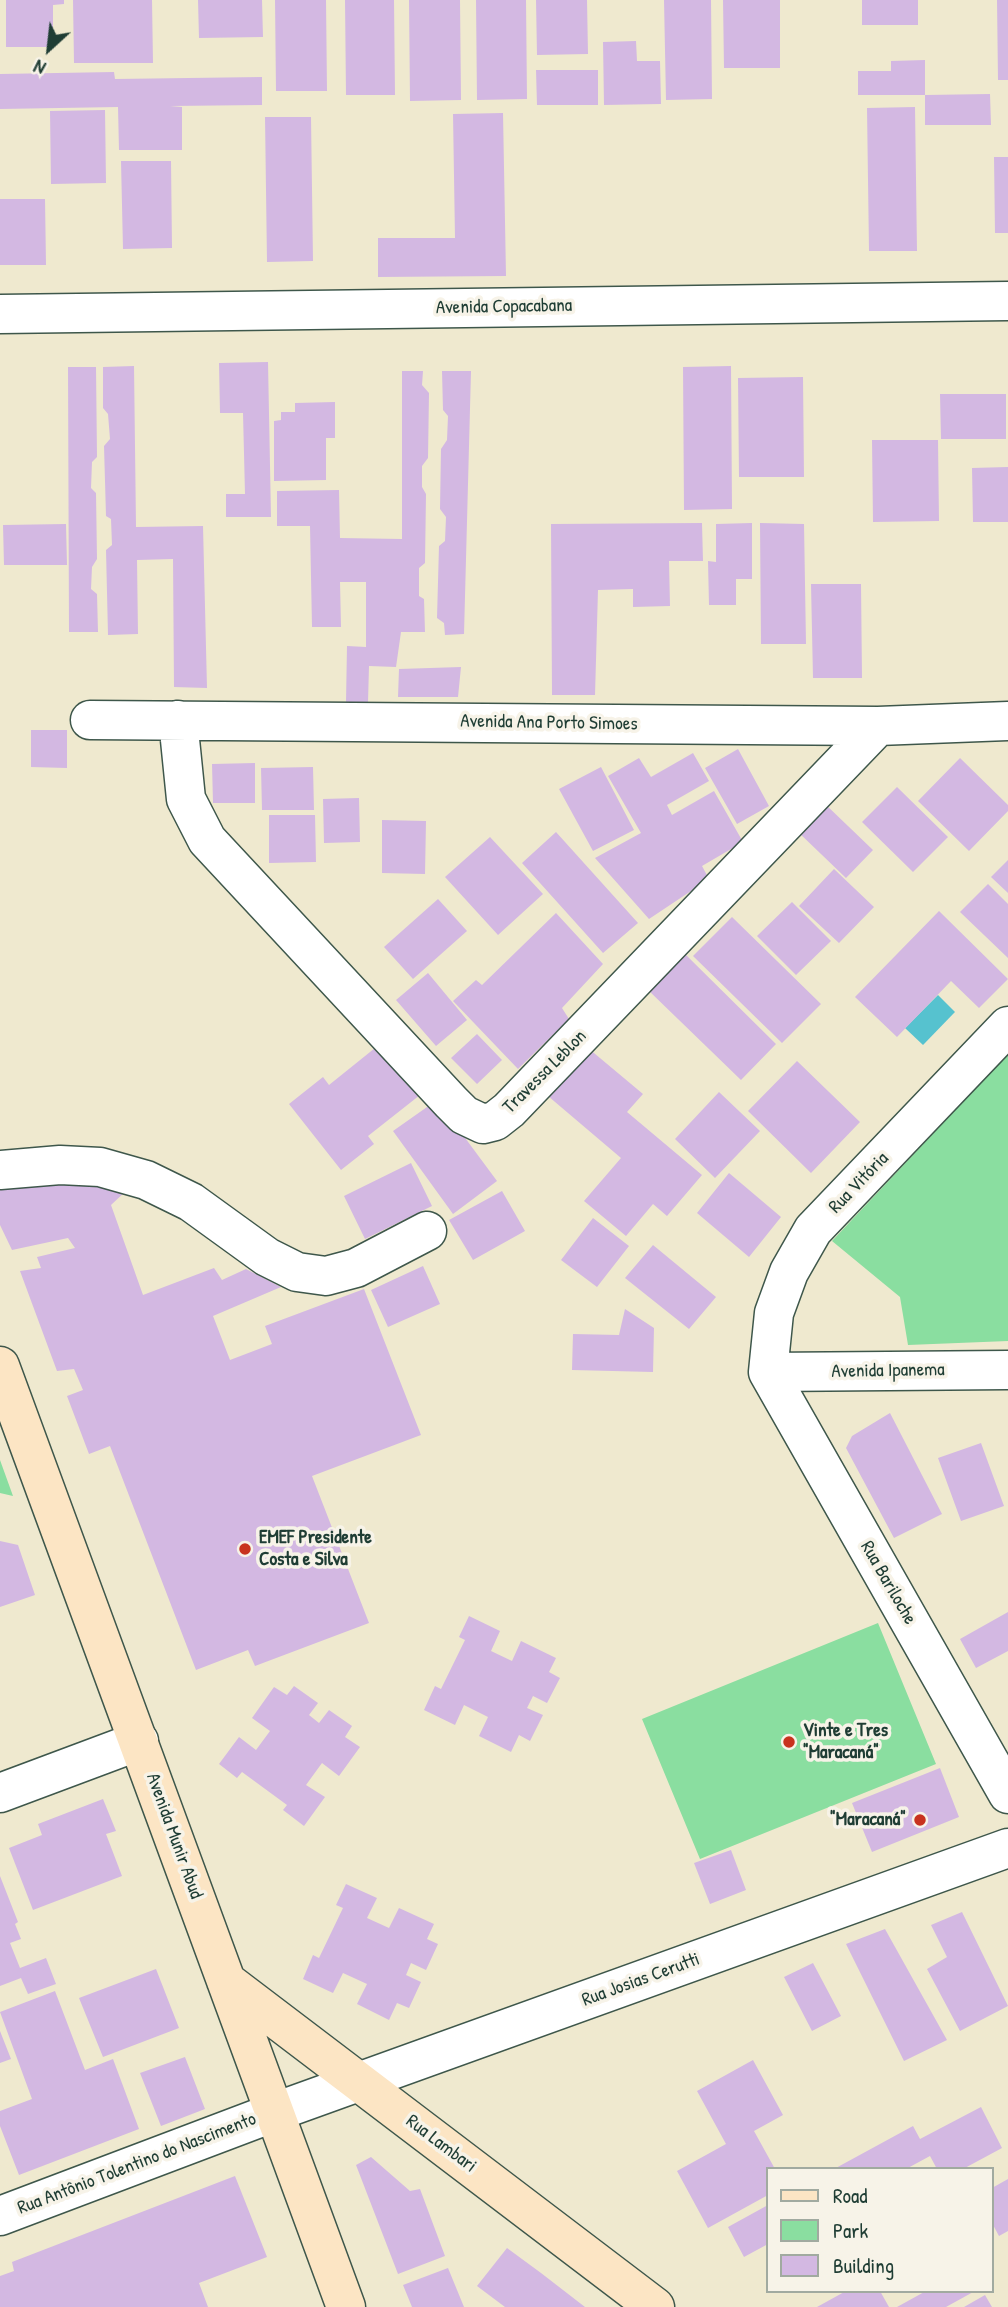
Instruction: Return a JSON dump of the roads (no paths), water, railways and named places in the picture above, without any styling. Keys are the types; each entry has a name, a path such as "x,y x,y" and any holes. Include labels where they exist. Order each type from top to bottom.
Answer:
{"street":[{"name":"Avenida Copacabana","path":"0,314 1008,301"},
{"name":"Avenida Ana Porto Simoes","path":"90,720 878,726 1008,721"},
{"name":"Travessa Leblon","path":"178,720 186,799 207,840 451,1102 464,1115 483,1124 495,1121 509,1110 878,726"},
{"name":"Rua Vitória","path":"768,1372 774,1313 789,1272 813,1230 1008,1026"},
{"path":"0,1170 60,1165 100,1167 146,1180 191,1202 267,1256 297,1272 326,1276 356,1268 427,1231"},
{"name":"Avenida Munir Abud","path":"0,1366 346,2307"},
{"name":"Avenida Ipanema","path":"768,1372 1008,1370"},
{"name":"Rua Bariloche","path":"768,1372 1008,1794"},
{"path":"0,1793 139,1741"},
{"name":"Rua Josias Cerutti","path":"275,2112 1008,1847"},
{"name":"Rua Lambari","path":"226,1981 655,2307"},
{"name":"Rua Antônio Tolentino do Nascimento","path":"0,2216 275,2112"}],"water":[{"path":"938,995 955,1012 923,1045 905,1028"}],"place":[{"name":"EMEF Presidente Costa e Silva","path":"245,1549"},
{"name":"Vinte e Tres \"Maracaná\"","path":"789,1742"},
{"name":"\"Maracaná\"","path":"920,1820"}]}
